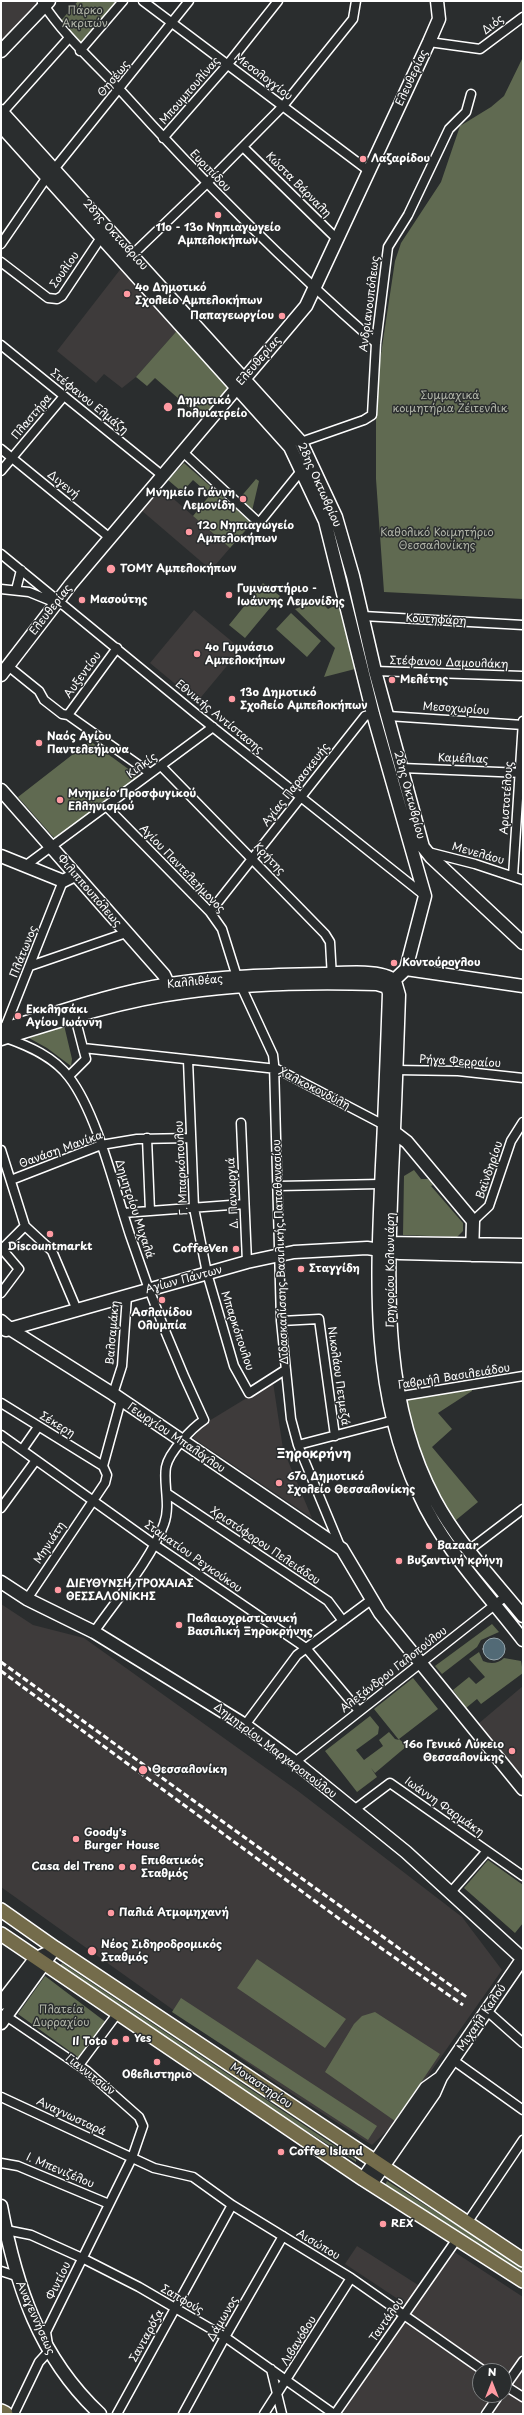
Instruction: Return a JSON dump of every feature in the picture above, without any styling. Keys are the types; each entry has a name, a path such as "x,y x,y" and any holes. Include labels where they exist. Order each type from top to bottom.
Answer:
{"highway":[{"path":"1,2412 5,2414"}],"main road":[{"name":"Ελευθερίας","path":"4,670 57,602 110,538 184,453 240,382 306,306 315,290 337,239 439,19 437,1"},
{"path":"1,51 45,3"},
{"name":"28ης Οκτωβρίου","path":"2,112 102,236 240,382 301,442 336,517 363,616 375,671 426,852 523,943"},
{"name":"28ης Οκτωβρίου","path":"1,126 133,254 240,382 290,448 325,521 373,714 426,896"},
{"name":"Κουτηφάρη","path":"349,615 363,616"},
{"name":"Φιλιππουπόλεως","path":"1,790 164,975 171,989"},
{"path":"1,856 63,881 75,875"},
{"path":"390,983 406,969 426,896"},
{"path":"406,969 523,986"},
{"name":"Καλλιθέας","path":"3,1034 91,1002 171,989 239,982 332,978 380,974 390,983"},
{"name":"Γρηγορίου Κολωνιάρη","path":"382,1248 389,1128 390,983 398,985 399,994 396,1070 389,1128 381,1184 382,1248 392,1339 393,1397 404,1460 419,1496 458,1557 523,1640"},
{"name":"Καλλιθέας","path":"3,1034 75,1017 171,989"},
{"name":"Χαλκοκονδύλη","path":"389,1128 413,1148 473,1221"},
{"path":"472,1249 473,1221"},
{"name":"Αγίων Πάντων","path":"4,1327 35,1322 207,1273 281,1254 310,1250 382,1248 472,1249 523,1245"},
{"name":"Αγίων Πάντων","path":"472,1249 523,1256"},
{"path":"31,1342 35,1322"},
{"name":"Γεωργίου Μπαλόγλου","path":"4,1327 31,1342 117,1397 342,1549"},
{"name":"Γρηγορίου Κολωνιάρη","path":"397,1419 436,1501 469,1550 523,1616"},
{"name":"Διδασκαλίσσης Βασιλικής Παπαθανασίου","path":"342,1549 371,1600 523,1789"},
{"name":"Δημητρίου Μαργαροπούλου","path":"1,1582 27,1599 94,1632 245,1725 295,1762 354,1810 451,1892 523,1959"},
{"name":"Μοναστηρίου","path":"1,1910 55,1948 378,2165 523,2260"},
{"name":"Μοναστηρίου","path":"1,1934 117,2014 367,2181 523,2281"},
{"path":"1,2003 55,1948"},
{"name":"Μιχαήλ Καλού","path":"367,2181 434,2094 441,2077 523,1959"},
{"path":"3,2017 40,1962"},
{"name":"Αναγεννήσεως","path":"1,2206 16,2276 49,2351 68,2380 100,2414"}],"street":[{"path":"80,51 123,1"},
{"name":"Μεσολογγίου","path":"143,1 369,171"},
{"name":"Θησέως","path":"1,244 51,173 120,90 189,1"},
{"name":"Μπουμπουλίνας","path":"163,138 228,64 278,1"},
{"path":"133,254 206,184 283,106 353,18 356,1"},
{"name":"Ευριπίδου","path":"45,3 69,38 80,51 120,90 206,184 315,290 376,343"},
{"name":"Διός","path":"429,42 480,49 523,16"},
{"path":"2,112 69,38"},
{"name":"Ανδριανουπόλεως","path":"301,442 371,417 376,343 388,247 408,215 449,129 466,112 470,94"},
{"name":"Κώστα Βάρναλη","path":"243,147 337,239"},
{"name":"Σουλίου","path":"1,262 48,298 57,299 62,296 102,236"},
{"name":"Στέφανου Ελμάζη","path":"1,345 163,476"},
{"name":"Πλαστήρα","path":"1,471 64,396"},
{"name":"Διγενή","path":"1,449 110,538"},
{"path":"184,453 259,523 301,471"},
{"name":"Εθνικής Αντίστασης","path":"1,554 57,602 117,648 213,727 426,896"},
{"path":"16,590 20,581 21,570"},
{"path":"1,589 29,592 57,602"},
{"name":"Κουτηφάρη","path":"363,616 523,626"},
{"name":"Αυξεντίου","path":"68,715 117,648"},
{"path":"4,670 39,691 44,700 62,714 68,715 150,774"},
{"name":"Στέφανου Δαμουλάκη","path":"375,671 523,676"},
{"name":"Αγίας Παρασκευής","path":"210,912 365,716 373,714"},
{"name":"Μεσοχωρίου","path":"388,716 523,724"},
{"name":"Αριστοτέλους","path":"513,876 520,822 523,721"},
{"name":"Κιλκίς","path":"25,866 213,727"},
{"name":"Κρήτης","path":"161,766 253,858 327,936 330,942 332,978"},
{"name":"Καμέλιας","path":"402,768 521,772"},
{"name":"Αγίου Παντελεήμονος","path":"106,806 210,912 222,929 239,982"},
{"name":"Μενελάου","path":"426,852 475,864 523,880"},
{"name":"Πλάτωνος","path":"3,1034 63,881"},
{"path":"30,966 126,933"},
{"name":"Διδασκαλίσσης Βασιλικής Παπαθανασίου","path":"239,982 273,1055 281,1254 281,1321 291,1419 298,1445 342,1549"},
{"path":"69,1076 86,1059 75,1017"},
{"name":"Δημητρίου Μιχαλά","path":"3,1034 39,1052 69,1076 87,1111 101,1145 148,1290 176,1360 204,1420 182,1441"},
{"name":"Χαλκοκονδύλη","path":"83,1048 274,1068 389,1128"},
{"name":"Γ. Μπαρκόπουλου","path":"188,1060 194,1208 207,1273"},
{"name":"Ρήγα Φερραίου","path":"396,1070 458,1071 523,1078"},
{"name":"Βαϊνδηρίου","path":"473,1221 489,1206 511,1141 523,1122"},
{"name":"Δ. Πανουργιά","path":"241,1123 247,1262"},
{"path":"147,1138 150,1211"},
{"name":"Θανάση Μανίκα","path":"11,1180 101,1145 147,1138 191,1138"},
{"path":"1,1150 24,1226 52,1251 77,1310"},
{"path":"278,1186 381,1184"},
{"path":"123,1213 244,1204"},
{"path":"1,1293 19,1269 1,1248 24,1226"},
{"name":"Μπαρκόπουλου","path":"207,1273 235,1369 249,1393 285,1370"},
{"name":"Βαλσαμάκη","path":"117,1397 122,1366 127,1296"},
{"name":"Νικολάου Πετμεζά","path":"281,1321 319,1319 335,1436"},
{"name":"Γαβριήλ Βασιλειάδου","path":"393,1397 523,1376"},
{"path":"92,1500 106,1479 106,1471 103,1466 117,1397"},
{"name":"Σέκερη","path":"1,1402 38,1427 103,1466"},
{"path":"298,1445 397,1419"},
{"path":"22,1450 38,1427"},
{"name":"Σταματίου Ρεγκούκου","path":"1,1435 155,1545 306,1648 359,1711"},
{"path":"94,1632 155,1545 165,1522 168,1494 166,1466 182,1441"},
{"path":"1,1508 36,1460"},
{"name":"Χριστόφορου Πελειάδου","path":"168,1494 329,1602 343,1621"},
{"name":"Μηνιάτη","path":"27,1599 92,1500"},
{"path":"469,1550 523,1510"},
{"name":"Αλεξάνδρου Γαλοπούλου","path":"295,1762 506,1596"},
{"path":"245,1725 294,1658 371,1600"},
{"name":"Ιωάννη Φαρμάκη","path":"354,1810 390,1783 523,1876"},
{"path":"451,1892 487,1851"},
{"path":"487,2011 523,2043"},
{"path":"79,2064 117,2014"},
{"name":"Γιαννιτσών","path":"3,2017 79,2064 141,2119 143,2130 132,2158"},
{"path":"453,2060 523,2110"},
{"name":"Αναγνωσταρά","path":"1,2097 132,2158"},
{"path":"467,2224 523,2140"},
{"name":"Φιντίου","path":"49,2351 46,2332 132,2158"},
{"name":"Αισώπου","path":"132,2158 160,2170 191,2176 232,2205 351,2278 472,2363"},
{"name":"Ι. Μπενιζέλου","path":"1,2163 18,2166 109,2204"},
{"name":"Σανταρόζα","path":"117,2414 232,2205"},
{"name":"Σαπφούς","path":"6,2230 31,2235 134,2284 174,2309 225,2337 334,2414"},
{"name":"Δάμωνος","path":"183,2414 283,2236"},
{"name":"Ταντάλου","path":"334,2414 457,2239"},
{"path":"1,2270 16,2276"},
{"name":"Λιβανόβου","path":"264,2414 351,2278"},
{"path":"14,2414 40,2361 49,2351"},
{"path":"512,2375 523,2361"},
{"path":"271,2369 282,2414"},
{"path":"512,2391 523,2397"},
{"path":"486,2414 494,2403"}],"shaded area":[{"path":"1,1 46,1 1,48"},
{"name":"4ο Δημοτικό Σχολείο Αμπελοκήπων","path":"126,262 182,325 136,377 122,388 104,374 96,383 57,351"},
{"name":"12o Νηπιαγωγείο Αμπελοκήπων","path":"161,488 230,548 211,570 141,510"},
{"name":"4ο Γυμνάσιο Αμπελοκήπων","path":"194,610 241,649 197,702 150,663"},
{"name":"67ο Δημοτικό Σχολείο Θεσσαλονίκης","path":"273,1382 283,1449 312,1518 193,1438 204,1424"},
{"path":"1,1604 33,1625 84,1638 298,1791 462,1917 502,1970 394,2124 372,2145 277,2084 1,1887"},
{"name":"16ο Γενικό Λύκειο Θεσσαλονίκης","path":"523,1686 523,1779 478,1724"},
{"path":"357,2246 426,2290 453,2251 523,2297 523,2414 340,2413 413,2309 345,2264"}],"green space":[{"name":"Πάρκο Ακριτών","path":"78,1 120,1 80,49 58,24"},
{"name":"Συμμαχικά κοιμητήρια Ζέιτενλικ","path":"523,57 523,599 384,592 376,479 376,387 395,261 401,243 441,182 460,126 491,107 504,96"},
{"path":"182,325 234,387 204,421 155,378 147,386 136,377"},
{"path":"184,463 252,523 230,548 193,516 210,495 193,480 182,492 168,480"},
{"path":"256,479 259,481 252,511 239,499"},
{"path":"263,583 280,596 245,638 229,625"},
{"path":"319,600 328,609 340,603 355,669 324,677 335,648 295,609"},
{"path":"291,613 321,641 307,657 276,629"},
{"path":"90,741 142,779 56,840 18,797"},
{"path":"64,1025 72,1059 71,1066 47,1048 29,1038"},
{"path":"414,1170 421,1179 428,1179 433,1185 431,1186 463,1223 463,1231 457,1237 403,1235 404,1176"},
{"path":"471,1385 472,1391 438,1413 452,1429 432,1447 478,1502 450,1525 436,1501 398,1396"},
{"path":"492,1624 499,1632 481,1640 477,1647 442,1674 435,1666"},
{"path":"479,1652 483,1661 488,1663 494,1663 504,1658 521,1661 523,1673 481,1704 477,1699 466,1708 453,1690 469,1677 476,1684 485,1677 469,1659"},
{"path":"413,1678 438,1709 399,1739 407,1746 375,1773 371,1768 377,1777 357,1792 325,1751 370,1716 379,1727 378,1734 356,1750 364,1760 383,1746 379,1740 389,1732 395,1739 399,1740 374,1709"},
{"path":"488,1860 523,1885 523,1923 515,1933 464,1888"},
{"path":"257,1959 346,2019 325,2048 237,1988"},
{"path":"62,1963 356,2160 356,2162 241,2090 59,1966"},
{"name":"Πλατεία Δυρραχίου","path":"45,1976 107,2023 82,2060 18,2014"},
{"path":"181,1998 377,2126 368,2140 172,2012"},
{"path":"375,2012 440,2054 395,2121 325,2072 354,2024 362,2016"},
{"path":"387,2181 523,2267 523,2274 385,2185"}],"water":[{"path":"494,1638 502,1641 505,1649 502,1657 494,1660 486,1657 483,1649 486,1641"}],"railway":[{"path":"1,1662 468,1998"},
{"path":"1,1671 345,1923 463,2005"}],"place":[{"name":"Λαζαρίδου","path":"363,159"},
{"name":"11ο - 13ο Νηπιαγωγείο Αμπελοκήπων","path":"218,215"},
{"name":"4ο Δημοτικό Σχολείο Αμπελοκήπων","path":"127,294"},
{"name":"Παπαγεωργίου","path":"282,316"},
{"name":"Δημοτικό Πολυιατρείο","path":"168,407"},
{"name":"Μνημείο Γιάννη Λεμονίδη","path":"243,499"},
{"name":"12o Νηπιαγωγείο Αμπελοκήπων","path":"189,532"},
{"name":"ΤΟΜΥ Αμπελοκήπων","path":"111,569"},
{"name":"Γυμναστήριο - Ιωάννης Λεμονίδης","path":"229,595"},
{"name":"Μασούτης","path":"82,600"},
{"name":"4ο Γυμνάσιο Αμπελοκήπων","path":"197,654"},
{"name":"Μελέτης","path":"392,680"},
{"name":"13o Δημοτικό Σχολείο Αμπελοκήπων","path":"232,699"},
{"name":"Ναός Αγίου Παντελεήμονα","path":"39,743"},
{"name":"Μνημείο Προσφυγικού Ελληνισμού","path":"60,800"},
{"name":"Κοντούρογλου","path":"394,963"},
{"name":"Εκκλησάκι Αγίου Ιωάννη","path":"18,1016"},
{"name":"Discountmarkt","path":"50,1234"},
{"name":"CoffeeVen","path":"236,1249"},
{"name":"Σταγγίδη","path":"301,1269"},
{"name":"Ασλανίδου Ολυμπία","path":"162,1300"},
{"name":"67ο Δημοτικό Σχολείο Θεσσαλονίκης","path":"279,1483"},
{"name":"Bazaar","path":"429,1546"},
{"name":"Βυζαντινή κρήνη","path":"399,1561"},
{"name":"ΔΙΕΥΘΥΝΣΗ ΤΡΟΧΑΙΑΣ ΘΕΣΣΑΛΟΝΙΚΗΣ","path":"58,1590"},
{"name":"Παλαιοχριστιανική Βασιλική Ξηροκρήνης","path":"179,1625"},
{"name":"16ο Γενικό Λύκειο Θεσσαλονίκης","path":"512,1751"},
{"name":"Θεσσαλονίκη","path":"143,1770"},
{"name":"Goody's Burger House","path":"76,1839"},
{"name":"Casa del Treno","path":"122,1867"},
{"name":"Επιβατικός Σταθμός","path":"133,1867"},
{"name":"Παλιά Ατμομηχανή","path":"111,1913"},
{"name":"Νέος Σιδηροδρομικός Σταθμός","path":"92,1951"},
{"name":"Yes","path":"126,2039"},
{"name":"Il Toto","path":"115,2042"},
{"name":"Οβελιστηριο","path":"157,2062"},
{"name":"Coffee Island","path":"281,2152"},
{"name":"REX","path":"383,2224"}],"district":[{"name":"Ξηροκρήνη","path":"314,1454"}],"park label":[{"name":"Καθολικό Κοιμητήριο Θεσσαλονίκης","path":"437,539"}]}
